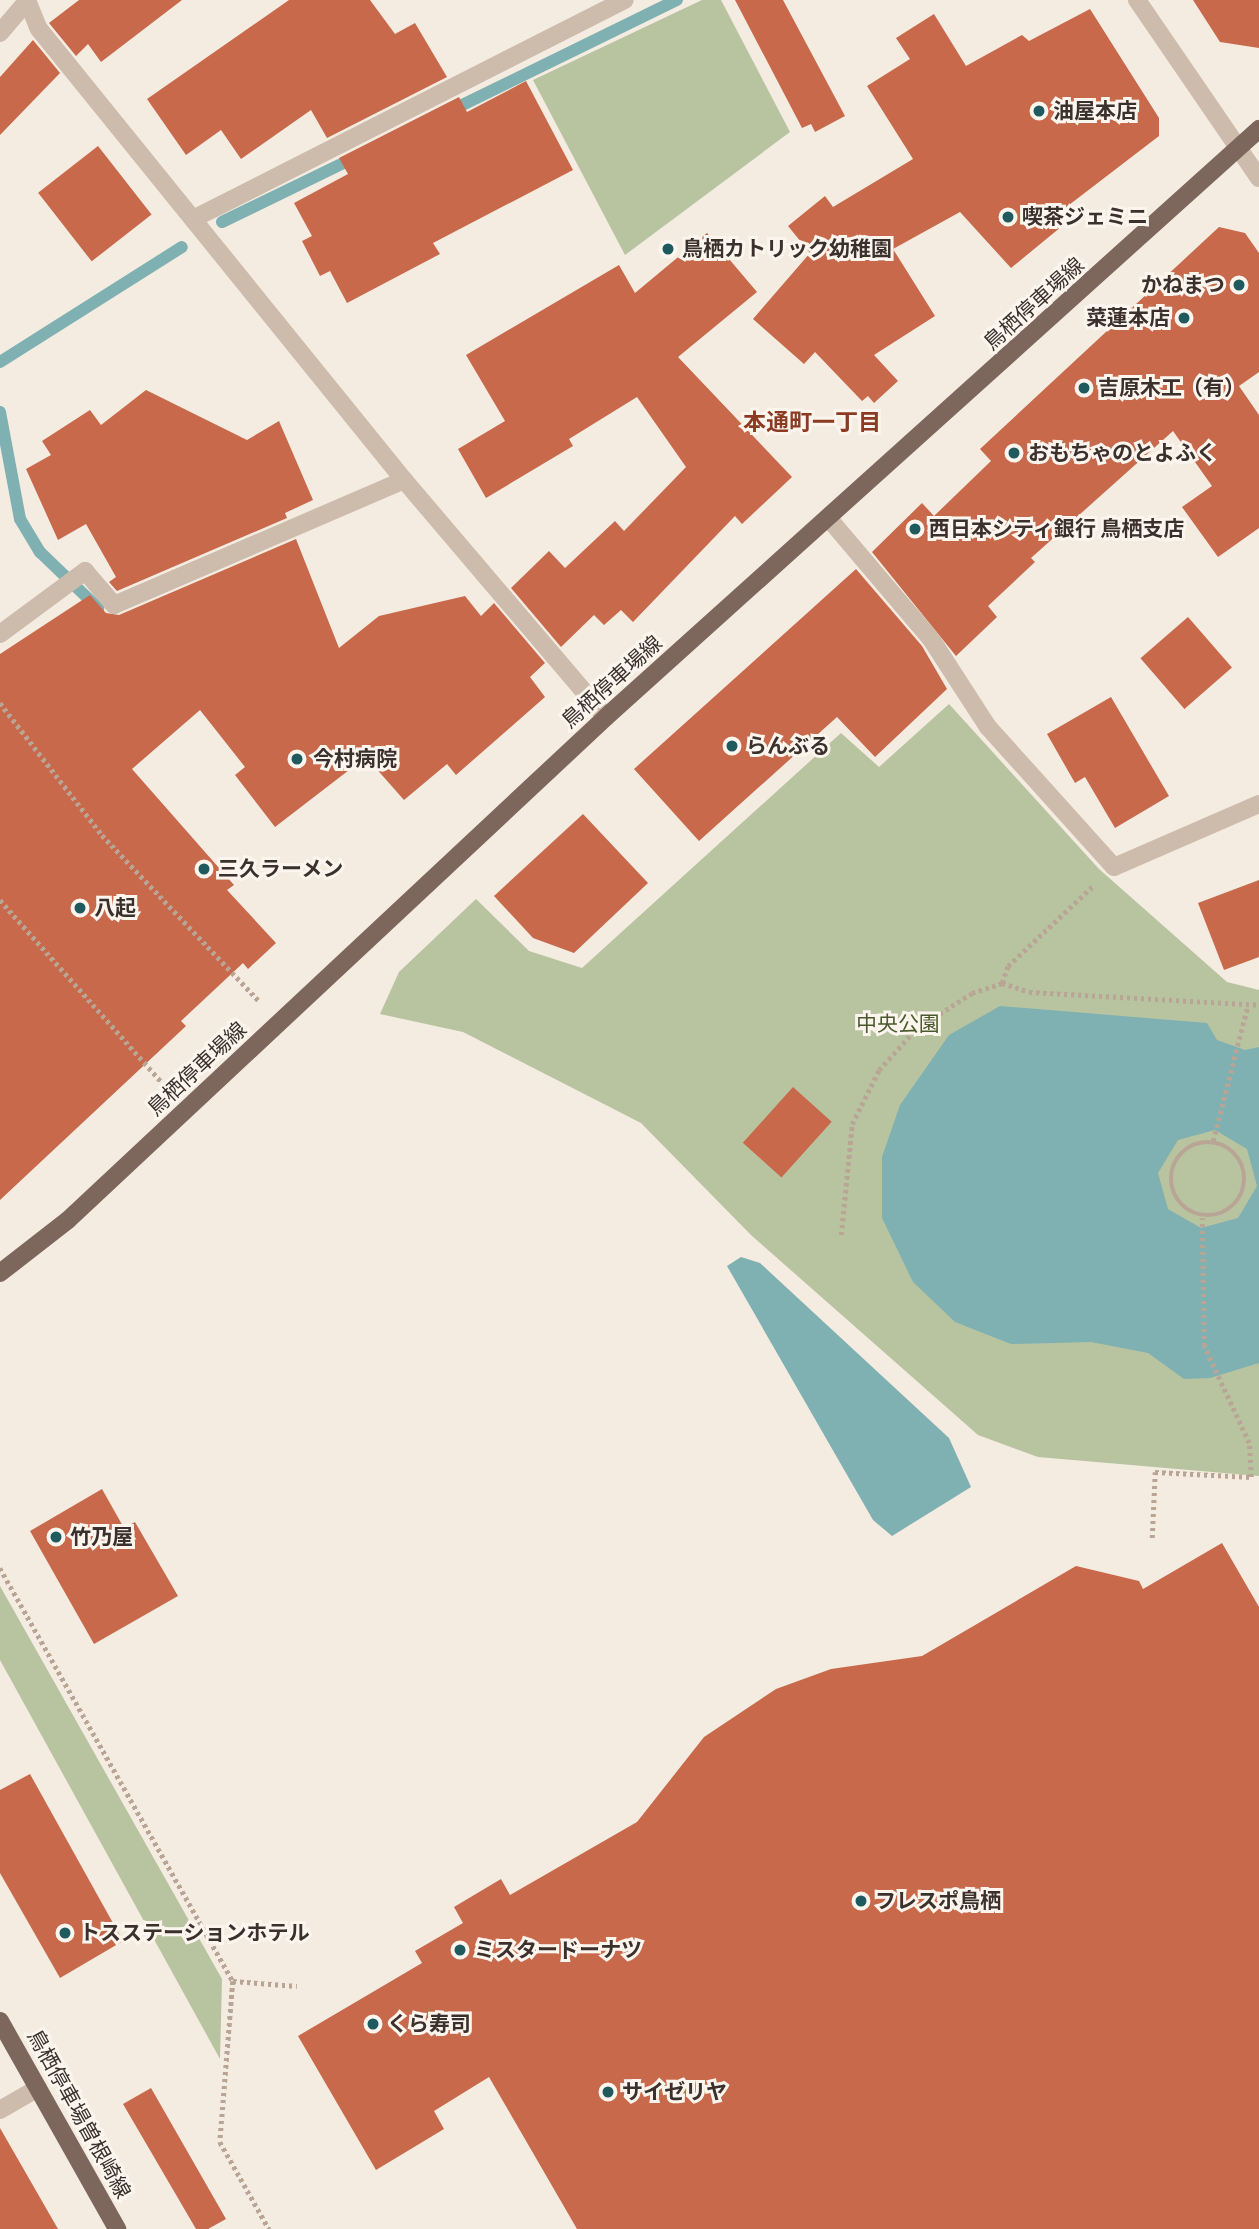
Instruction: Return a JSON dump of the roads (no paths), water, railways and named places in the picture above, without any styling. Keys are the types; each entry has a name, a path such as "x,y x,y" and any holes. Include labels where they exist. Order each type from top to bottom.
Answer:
{"main road":[{"name":"鳥栖停車場線","path":"0,1273 68,1220 606,717 830,520 1259,129"},
{"name":"鳥栖停車場曽根崎線","path":"0,2021 117,2229"}],"street":[{"path":"0,33 28,0 39,29 404,480 606,717"},
{"path":"193,219 625,0"},
{"path":"1137,0 1259,178"},
{"path":"0,634 85,572 114,605 404,480"},
{"path":"830,520 931,639 988,727 1114,867 1259,804"},
{"path":"0,2110 38,2088"}],"water":[{"path":"1000,1006 1207,1023 1217,1040 1245,1050 1259,1047 1259,1363 1210,1378 1184,1379 1148,1353 1091,1342 1011,1344 955,1322 913,1282 882,1218 882,1157 900,1105 949,1035","holes":["1215,1130 1247,1149 1257,1186 1238,1218 1201,1228 1168,1209 1158,1173 1178,1140"]},
{"path":"741,1257 760,1263 949,1438 971,1487 892,1536 873,1520 727,1266"}],"waterway":[{"path":"448,112 677,0"},
{"path":"222,222 356,157"},
{"path":"0,362 182,247"},
{"path":"0,412 20,519 40,552 98,608"}],"place":[{"name":"油屋本店","path":"1039,111"},
{"name":"喫茶ジェミニ","path":"1008,217"},
{"name":"鳥栖カトリック幼稚園","path":"668,249"},
{"name":"かねまつ","path":"1239,285"},
{"name":"菜蓮本店","path":"1184,318"},
{"name":"吉原木工（有）","path":"1084,388"},
{"name":"おもちゃのとよふく","path":"1014,453"},
{"name":"西日本シティ銀行 鳥栖支店","path":"915,529"},
{"name":"らんぶる","path":"732,746"},
{"name":"今村病院","path":"297,759"},
{"name":"三久ラーメン","path":"204,869"},
{"name":"八起","path":"80,908"},
{"name":"竹乃屋","path":"56,1537"},
{"name":"フレスポ鳥栖","path":"861,1901"},
{"name":"トスステーションホテル","path":"65,1933"},
{"name":"ミスタードーナツ","path":"460,1950"},
{"name":"くら寿司","path":"373,2024"},
{"name":"サイゼリヤ","path":"608,2092"}],"district":[{"name":"本通町一丁目","path":"812,422"}],"park label":[{"name":"中央公園","path":"898,1024"}]}
